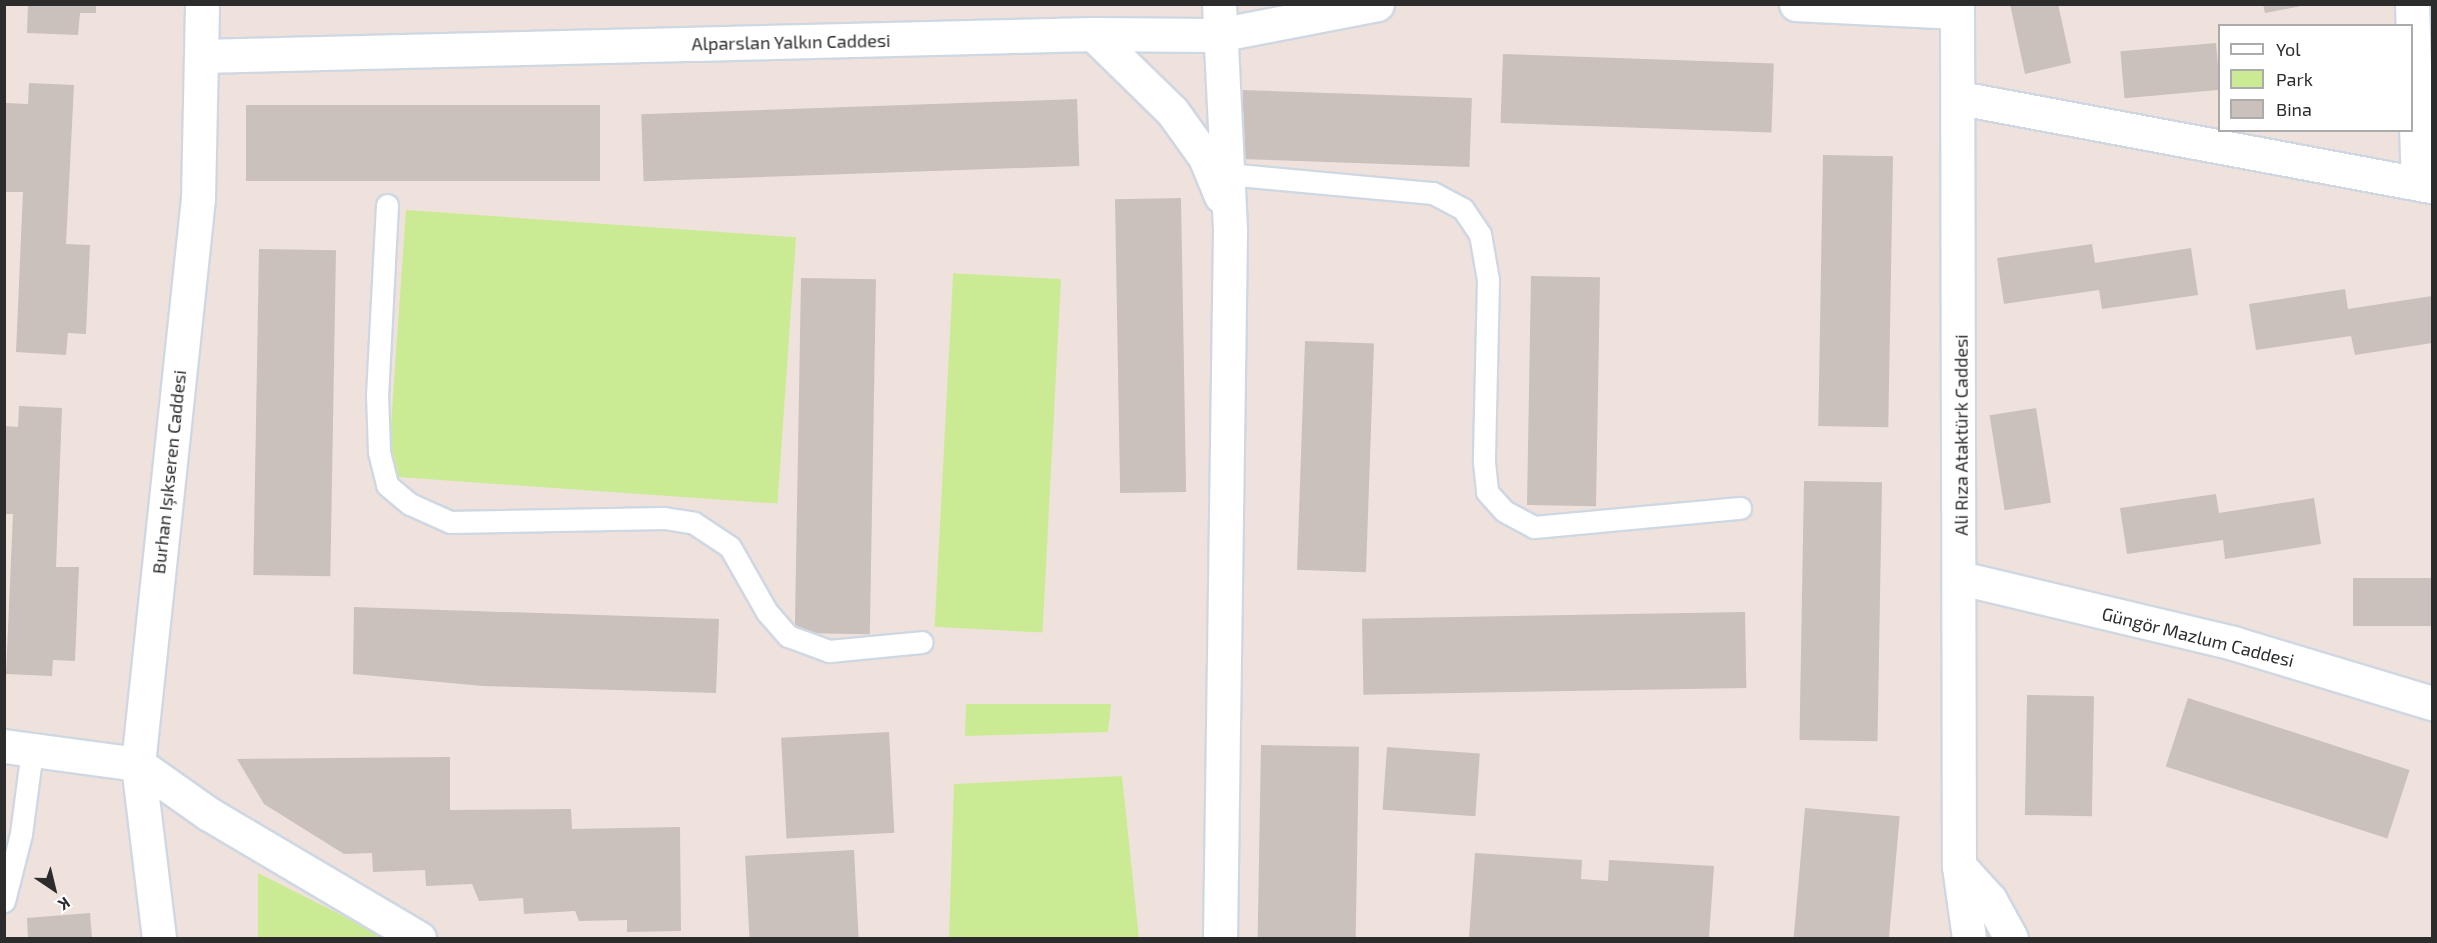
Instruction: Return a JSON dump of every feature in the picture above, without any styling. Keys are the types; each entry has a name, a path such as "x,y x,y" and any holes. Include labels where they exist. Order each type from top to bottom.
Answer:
{"street":[{"name":"Burhan Işıkseren Caddesi","path":"159,939 138,764 198,198 202,4"},
{"name":"Alparslan Yalkın Caddesi","path":"201,56 1093,34 1377,4"},
{"path":"1796,4 1957,8"},
{"path":"1960,98 2425,185 2412,4"},
{"name":"Ali Rıza Ataktürk Caddesi","path":"1957,8 1960,98 1959,866 1970,939"},
{"path":"1219,20 1230,232 1220,939"},
{"path":"1093,34 1153,88 1189,132 1220,191 1230,232"},
{"name":"Güngör Mazlum Caddesi","path":"1961,578 2233,643 2433,703"},
{"path":"18,748 138,764 209,814 419,939"},
{"path":"1959,866 1990,900 2012,939"}],"lane":[{"path":"1227,174 1433,193 1463,209 1480,234 1488,280 1484,462 1487,492 1504,511 1534,527 1740,508"},
{"path":"387,205 377,394 379,452 387,485 410,504 450,522 664,518 694,523 730,547 767,612 788,636 829,651 922,642"},
{"path":"4,901 21,834 18,748"}],"green space":[{"path":"406,210 796,237 777,504 387,476"},
{"path":"953,273 1061,279 1042,633 935,627"},
{"path":"966,704 1111,704 1108,732 965,736"},
{"path":"1122,776 1139,938 949,938 954,784"},
{"path":"258,873 387,938 258,938"}],"building":[{"path":"28,4 96,4 96,13 80,13 78,35 27,33"},
{"path":"2010,4 2058,4 2071,63 2025,74"},
{"path":"2263,4 2301,4 2301,6 2265,13"},
{"path":"2216,43 2218,90 2124,98 2120,51"},
{"path":"1503,54 1774,63 1771,132 1501,123"},
{"path":"29,83 74,85 66,244 90,245 86,334 68,333 66,355 16,352 23,192 4,192 4,138 6,103 28,104"},
{"path":"1243,90 1472,98 1469,167 1241,159"},
{"path":"1077,99 1079,166 644,181 641,114"},
{"path":"246,105 600,105 600,181 246,181"},
{"path":"1823,155 1893,156 1888,427 1818,426"},
{"path":"1181,198 1186,492 1120,493 1115,199"},
{"path":"2092,244 2095,263 2191,248 2198,295 2102,309 2099,290 2004,304 1997,258"},
{"path":"259,249 336,250 330,576 253,575"},
{"path":"1531,276 1600,277 1596,506 1527,505"},
{"path":"801,278 876,279 870,634 795,633"},
{"path":"2345,289 2348,309 2432,296 2432,343 2355,355 2351,336 2256,350 2249,304"},
{"path":"1305,341 1374,343 1366,572 1297,570"},
{"path":"19,406 62,408 56,567 79,567 75,661 53,660 52,676 6,674 13,514 4,514 4,426 18,427"},
{"path":"2036,408 2051,503 2005,510 1990,415"},
{"path":"1804,481 1882,482 1877,741 1799,740"},
{"path":"2216,494 2219,513 2314,498 2321,544 2225,559 2223,540 2127,554 2120,508"},
{"path":"2353,578 2432,578 2432,626 2353,626"},
{"path":"354,607 719,619 716,693 483,686 353,674"},
{"path":"1745,612 1746,688 1363,695 1362,619"},
{"path":"2027,695 2094,696 2092,816 2025,815"},
{"path":"2188,698 2410,770 2387,838 2166,766"},
{"path":"889,732 894,833 786,839 781,738"},
{"path":"1261,745 1359,747 1356,938 1258,937"},
{"path":"1387,747 1480,753 1475,816 1383,810"},
{"path":"450,757 450,810 571,809 572,829 680,827 681,931 627,932 627,920 579,921 575,911 524,914 523,898 479,901 472,884 426,886 425,870 373,872 372,853 344,854 264,804 237,759"},
{"path":"1805,808 1900,816 1889,938 1794,938"},
{"path":"854,850 859,938 749,938 745,856"},
{"path":"1475,853 1582,860 1581,879 1608,881 1609,860 1714,866 1709,938 1469,938"},
{"path":"90,913 92,938 28,938 27,918"}]}
